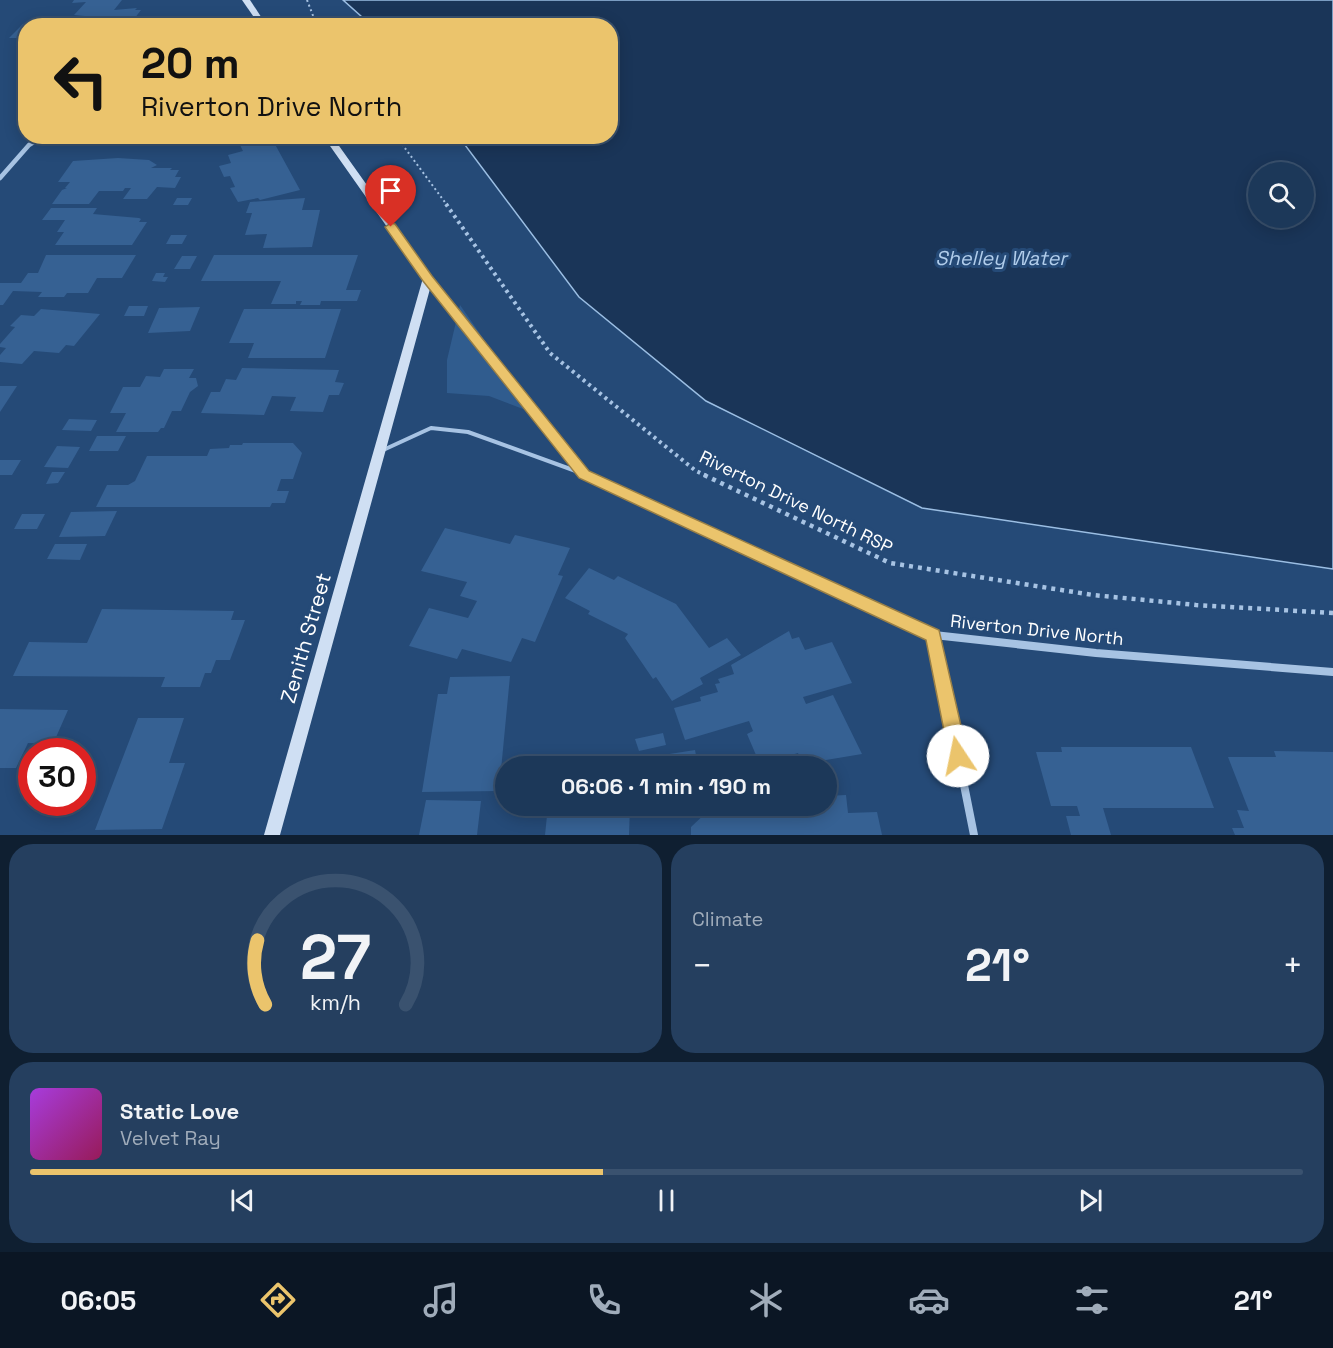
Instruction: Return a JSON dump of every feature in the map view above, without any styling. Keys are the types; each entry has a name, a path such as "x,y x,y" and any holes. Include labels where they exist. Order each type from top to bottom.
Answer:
{"street":[{"path":"246,0 258,18"},
{"path":"0,178 31,144"},
{"name":"Riverton Drive North","path":"333,144 428,278 584,474 933,635 1096,653 1333,672"},
{"name":"Zenith Street","path":"272,835 428,278"},
{"path":"933,635 974,835"}],"lane":[{"path":"379,452 431,428 468,432 584,474"}],"path":[{"path":"307,0 314,18"},
{"name":"Riverton Drive North RSP","path":"402,144 474,241 550,353 696,471 890,563 1093,595 1197,605 1333,613"}],"shaded area":[{"path":"460,305 536,414 489,396 447,393 447,360"}],"water":[{"name":"Shelley Water","path":"343,0 1333,0 1333,569 922,508 706,401 579,297 464,144 618,144 618,18 363,18"}],"building":[{"path":"74,0 122,0 114,10 137,8 135,10 141,10 135,18 94,18 74,15 86,2 72,3"},
{"path":"18,29 18,38 9,38"},
{"path":"275,144 300,190 260,200 258,198 238,202 230,188 235,187 230,176 224,177 219,166 231,163 228,155 243,151 240,145"},
{"path":"118,158 149,160 157,165 151,168 179,170 175,177 181,177 175,188 157,187 147,199 123,199 131,188 125,188 123,191 99,191 89,204 52,204 70,182 58,182 73,161"},
{"path":"177,198 192,198 188,205 173,205"},
{"path":"305,198 302,210 320,210 312,247 263,248 267,234 245,235 252,213 246,213 250,202"},
{"path":"51,208 97,208 93,214 139,218 141,219 139,222 147,222 132,245 55,245 64,232 57,232 65,220 42,220"},
{"path":"171,235 187,235 182,244 166,244"},
{"path":"46,255 136,255 122,278 97,278 88,293 67,293 64,297 38,297 42,292 13,291 3,305 0,305 0,283 21,283 28,273 38,273"},
{"path":"214,255 358,255 346,290 361,290 357,301 321,301 320,305 300,305 302,301 296,301 296,304 271,304 281,281 201,281"},
{"path":"182,256 197,256 190,269 174,269"},
{"path":"156,273 165,273 163,277 168,277 165,282 152,281"},
{"path":"129,306 148,306 144,316 124,316"},
{"path":"200,307 190,331 148,333 159,308"},
{"path":"41,309 100,314 74,346 66,345 59,353 34,351 22,364 0,362 0,355 6,348 0,347 0,344 15,327 10,326 21,315 34,316"},
{"path":"244,309 341,309 325,358 248,358 254,343 229,343"},
{"path":"242,368 339,370 335,382 344,383 339,395 329,395 323,412 290,411 296,397 272,396 264,415 201,413 211,392 220,392 226,379 236,380"},
{"path":"164,369 194,369 189,378 196,378 198,386 190,392 181,411 172,411 164,428 158,432 116,432 126,413 110,413 123,387 140,387 146,376 160,377"},
{"path":"0,386 17,386 0,412"},
{"path":"69,419 97,420 91,431 62,430"},
{"path":"97,436 126,436 118,451 89,451"},
{"path":"243,443 293,443 302,453 293,479 281,479 277,491 289,491 285,503 272,503 270,507 96,507 107,485 128,485 135,481 147,456 207,456 210,449 229,448 230,445 242,445"},
{"path":"57,446 80,447 68,468 44,467"},
{"path":"0,460 21,460 12,475 0,475"},
{"path":"52,472 65,472 58,483 46,484"},
{"path":"117,511 105,536 59,537 71,512"},
{"path":"22,514 45,514 37,529 14,529"},
{"path":"445,528 510,544 515,535 570,548 558,575 563,576 535,642 522,638 511,662 462,649 457,659 409,646 429,608 468,618 477,601 460,596 467,582 421,571"},
{"path":"55,544 87,544 80,560 47,559"},
{"path":"589,568 614,580 618,576 676,604 709,648 727,638 741,655 700,678 703,684 672,701 656,677 653,679 625,638 628,634 588,614 590,611 565,598"},
{"path":"102,609 234,611 231,620 245,620 230,660 216,660 211,673 205,673 200,687 161,687 165,677 13,676 29,642 87,643"},
{"path":"789,631 792,639 799,637 805,650 832,642 852,683 803,697 806,704 833,695 862,754 837,758 837,756 799,756 798,753 788,756 756,756 747,734 753,731 749,721 685,740 674,708 701,701 700,697 718,692 715,684 720,683 718,679 734,674 731,665"},
{"path":"510,676 502,756 495,756 495,791 422,792 438,694 447,694 450,677"},
{"path":"0,709 68,710 56,738 18,738 16,768 0,768"},
{"path":"138,718 184,718 169,763 185,763 162,829 95,830"},
{"path":"663,733 666,745 639,751 635,739"},
{"path":"1061,747 1191,747 1214,808 1103,808 1111,835 1071,835 1066,816 1080,816 1077,806 1051,806 1036,752 1062,752"},
{"path":"695,750 696,756 657,756"},
{"path":"1274,751 1333,752 1333,835 1235,835 1232,828 1244,828 1237,810 1249,811 1228,757 1276,757"},
{"path":"837,795 846,795 848,813 877,812 882,835 691,835 691,827 703,816 837,816"},
{"path":"426,800 481,801 477,835 419,835"},
{"path":"547,816 630,816 629,835 545,835"}],"route":[{"path":"391,227 428,278 584,474 933,635 958,756"}]}
